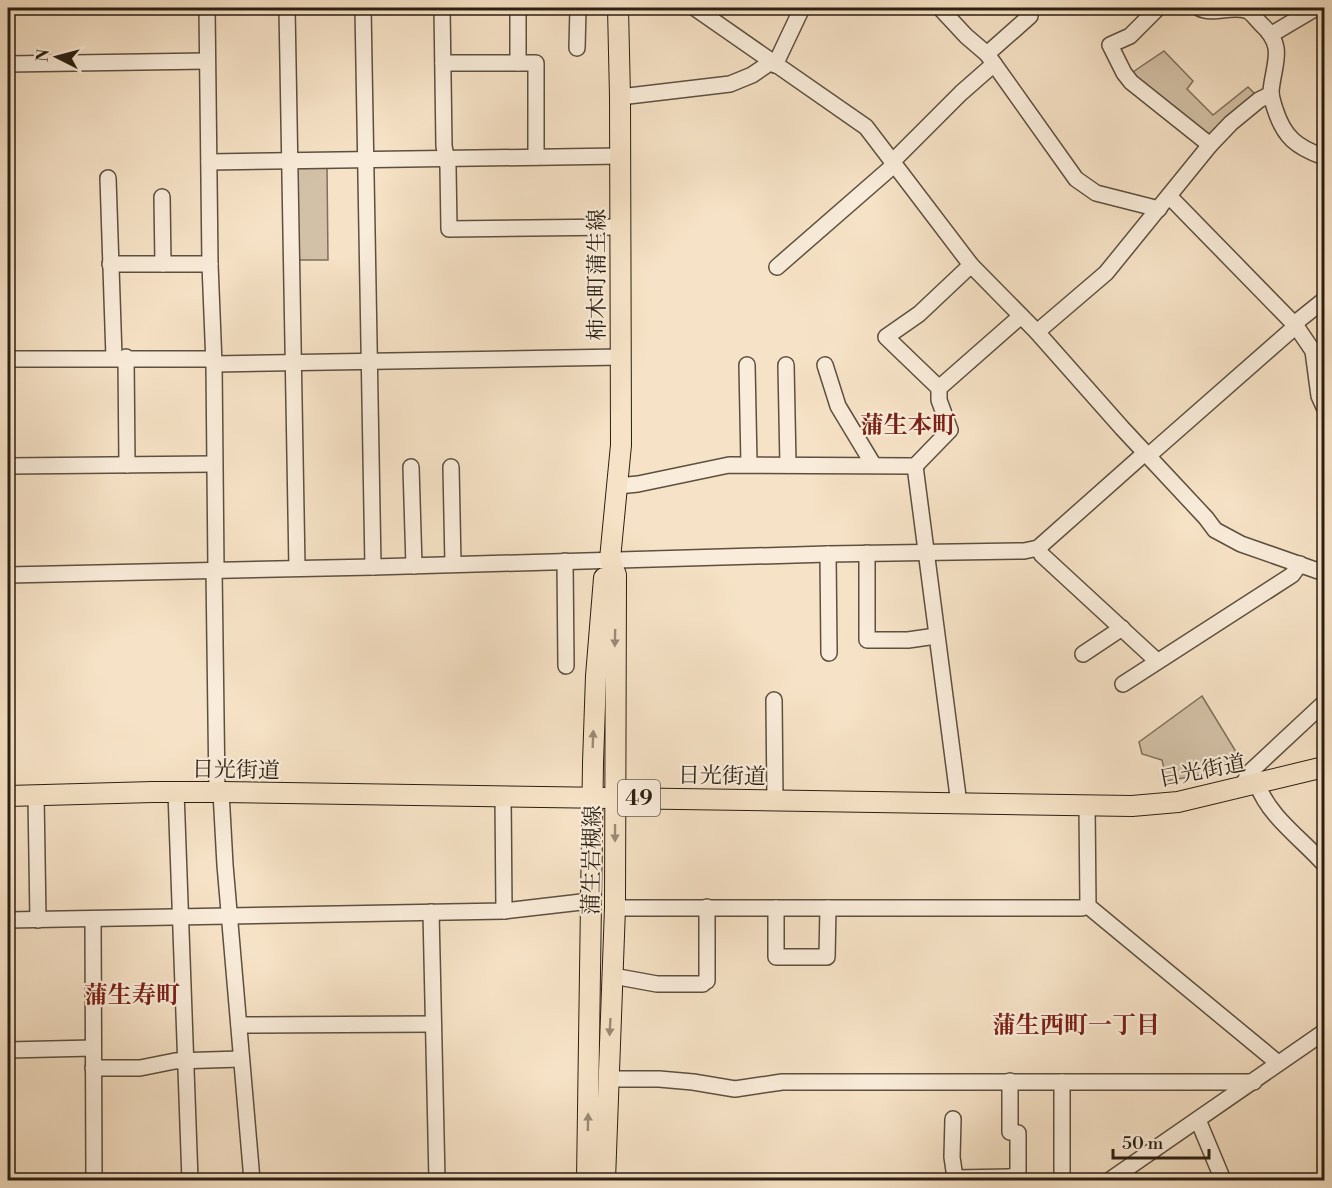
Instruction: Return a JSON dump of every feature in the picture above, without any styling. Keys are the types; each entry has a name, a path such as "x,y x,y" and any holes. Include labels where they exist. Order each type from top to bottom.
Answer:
{"main road":[{"name":"柿木町蒲生線","path":"592,797 596,676 604,577 610,550 621,445 618,8"},
{"name":"蒲生岩槻線","path":"605,1180 615,908 616,575 610,550"},
{"name":"日光街道","path":"8,796 219,792 1132,806 1167,803 1324,767"},
{"name":"蒲生岩槻線","path":"587,1180 592,797"}],"street":[{"path":"207,8 219,792 252,1180"},
{"path":"286,8 297,568"},
{"path":"363,8 373,567"},
{"path":"442,8 444,146 448,167 449,229 619,227"},
{"path":"518,8 518,63"},
{"path":"577,48 578,8"},
{"path":"695,8 866,127 971,265 1037,332 1215,530 1241,544 1324,573"},
{"path":"620,97 730,84 752,75 773,63 802,8"},
{"path":"940,8 991,59 1076,179 1096,193 1159,209"},
{"path":"777,267 893,163 961,93 1030,16 1022,8"},
{"path":"1158,8 1131,36 1110,45 1131,82 1210,146"},
{"path":"1199,8 1206,12 1230,9 1248,11 1272,34 1276,43 1276,66 1271,94 1281,127 1289,138 1324,157"},
{"path":"1272,34 1316,8"},
{"path":"8,64 207,61"},
{"path":"443,63 536,63 536,157"},
{"path":"1037,332 1106,273 1231,123 1259,100 1271,94"},
{"path":"209,162 620,156"},
{"path":"108,178 110,264 120,357 127,465"},
{"path":"1169,196 1295,325 1313,351 1319,396 1324,407"},
{"path":"162,197 163,264"},
{"path":"110,264 210,264"},
{"path":"618,486 729,465 915,466 950,429 939,400 939,388 886,337 919,314 971,265"},
{"path":"8,574 565,561 610,550 828,554 1024,551 1038,548 1324,300"},
{"path":"939,388 1021,316"},
{"path":"8,359 120,357 294,364 369,360 620,357"},
{"path":"747,365 749,464"},
{"path":"786,365 788,465"},
{"path":"825,365 838,406 873,464"},
{"path":"8,466 214,464"},
{"path":"451,466 453,564"},
{"path":"915,466 959,804"},
{"path":"411,467 414,566"},
{"path":"1038,548 1042,555 1157,661"},
{"path":"867,553 867,640 908,640 936,636"},
{"path":"828,554 829,653"},
{"path":"565,561 566,666"},
{"path":"1123,684 1292,575 1300,564"},
{"path":"1083,654 1122,628"},
{"path":"774,700 776,800"},
{"path":"1324,703 1250,772 1249,786 1283,824 1324,864"},
{"path":"176,792 190,1180"},
{"path":"36,796 38,920"},
{"path":"502,796 504,911"},
{"path":"1087,805 1088,906 1278,1063"},
{"path":"8,920 504,911 590,901"},
{"path":"615,908 1082,908 1088,906"},
{"path":"613,976 657,984 705,982 707,907"},
{"path":"776,908 776,957 827,957 828,908"},
{"path":"431,912 437,1180"},
{"path":"93,919 94,1180"},
{"path":"238,1025 433,1024"},
{"path":"1110,1180 1324,1032"},
{"path":"8,1050 93,1048"},
{"path":"93,1068 140,1068 186,1060 242,1059"},
{"path":"608,1079 670,1080 735,1089 782,1082 1254,1082"},
{"path":"953,1119 952,1158 955,1178 1011,1179 1018,1176 1018,1133 1010,1132 1010,1082"},
{"path":"1062,1082 1062,1176"},
{"path":"1198,1120 1223,1180"}],"shaded area":[{"path":"1164,51 1193,81 1187,89 1213,115 1248,87 1256,95 1205,138 1127,76"},
{"path":"327,166 328,260 295,260 297,167"},
{"path":"1202,696 1238,755 1206,774 1167,781 1162,760 1142,754 1139,742"}],"district":[{"name":"蒲生本町","path":"908,425"},
{"name":"蒲生寿町","path":"132,995"},
{"name":"蒲生西町一丁目","path":"1076,1025"}]}
